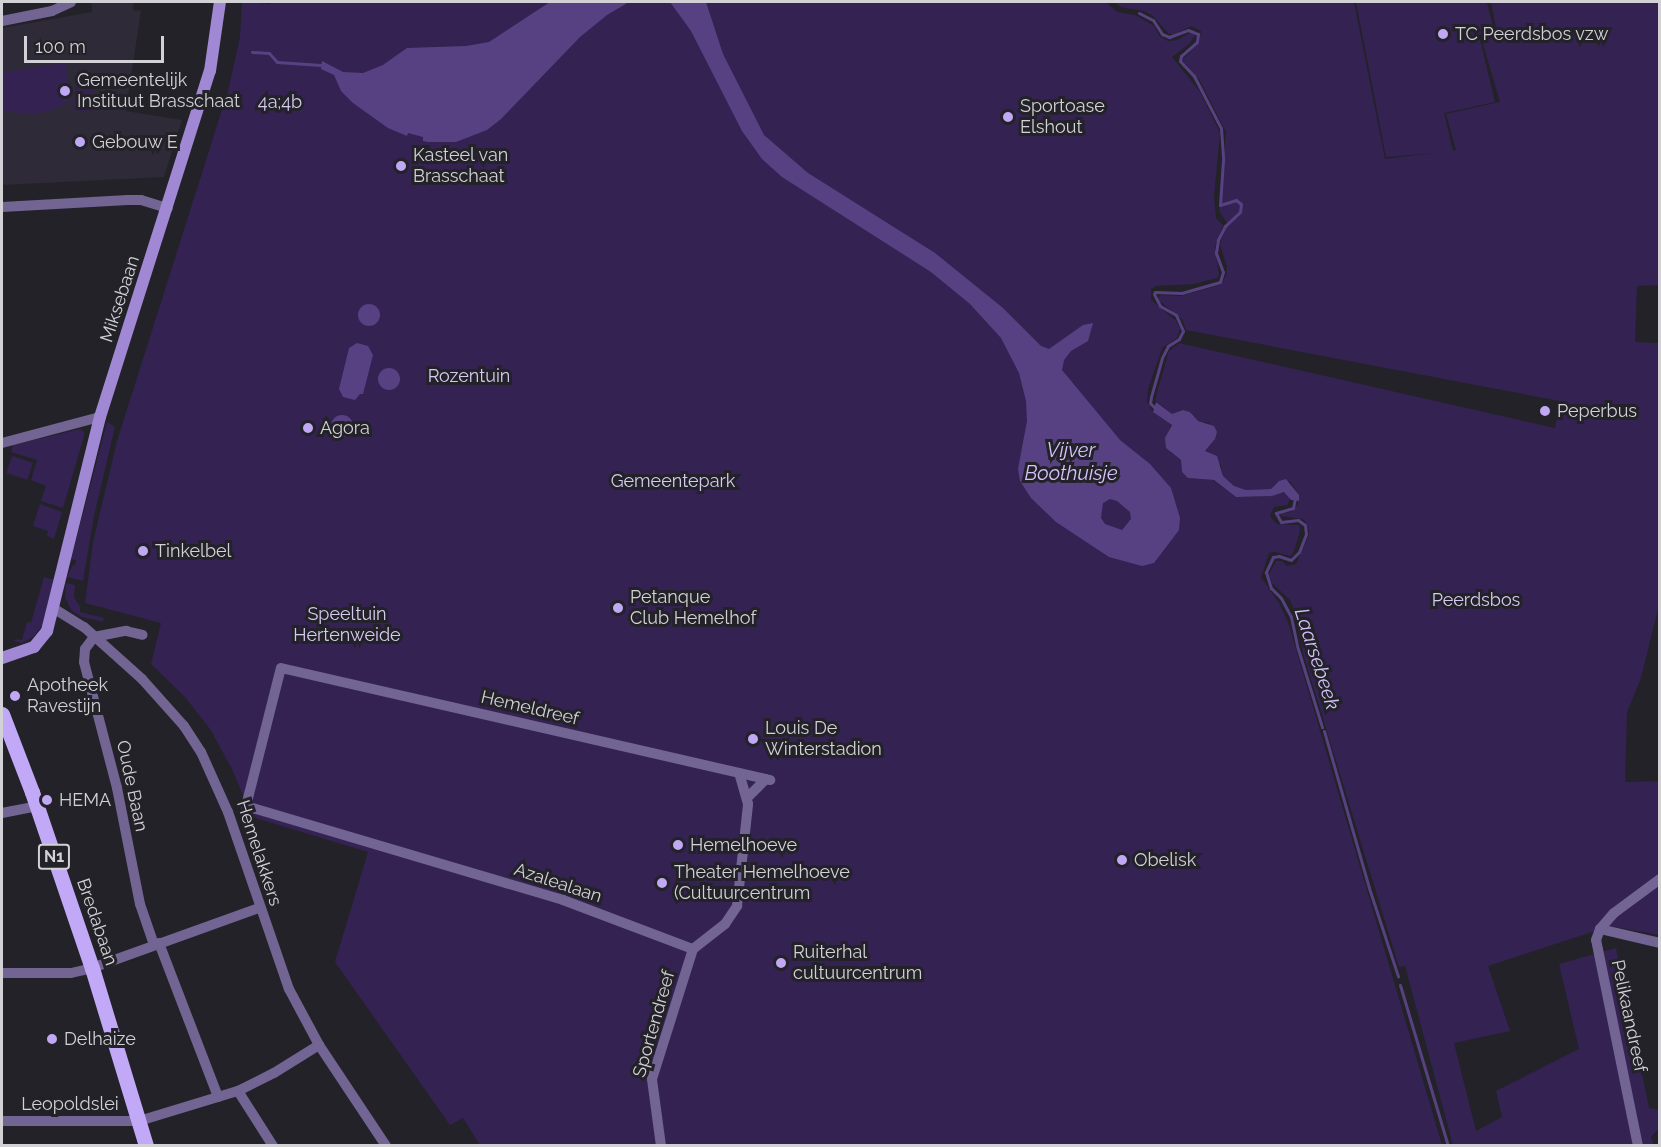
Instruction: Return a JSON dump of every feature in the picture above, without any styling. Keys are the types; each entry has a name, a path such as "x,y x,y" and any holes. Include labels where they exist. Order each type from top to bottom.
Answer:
{"main road":[{"name":"Miksebaan","path":"2,658 34,647 43,639 53,608 100,417 210,71 220,2"},
{"name":"Bredabaan","path":"2,714 37,806 92,968 146,1146"}],"street":[{"path":"2,21 52,11 71,2"},
{"path":"2,207 141,200 168,208"},
{"path":"2,443 100,417"},
{"name":"Hemelakkers","path":"53,608 94,637 142,679 184,726 209,767 228,812 259,908 289,989 319,1045 386,1146"},
{"path":"94,637 126,631 143,635"},
{"name":"Oude Baan","path":"94,637 83,656 117,788 140,904 218,1097"},
{"name":"Hemeldreef","path":"246,806 281,668 768,780 748,797"},
{"path":"693,949 725,924 737,906 748,797 740,773"},
{"path":"2,813 37,806"},
{"path":"228,812 246,806"},
{"name":"Azalealaan","path":"246,806 563,900 693,949"},
{"path":"1659,879 1614,913 1600,929 1659,943"},
{"path":"2,973 71,973 92,968 259,908"},
{"name":"Pelikaandreef","path":"1600,929 1596,940 1638,1146"},
{"name":"Sportendreef","path":"661,1146 652,1079 693,949"},
{"path":"139,1121 238,1091 274,1073 319,1045"},
{"path":"238,1091 273,1146"},
{"name":"Leopoldslei","path":"2,1121 139,1121"}],"shaded area":[{"name":"Gemeentelijk Instituut Brasschaat","path":"91,2 134,2 133,11 141,10 126,111 182,120 164,177 2,185 2,28 92,12"}],"green space":[{"name":"Gemeentepark","path":"242,2 270,4 271,2 1106,2 1117,12 1135,15 1154,26 1160,37 1168,41 1177,40 1190,33 1195,35 1190,43 1172,57 1200,92 1220,133 1214,197 1216,218 1223,225 1215,247 1219,275 1217,278 1194,284 1156,286 1151,289 1151,300 1176,321 1180,329 1177,338 1162,348 1148,389 1147,402 1153,412 1171,424 1168,433 1170,452 1181,460 1182,472 1188,478 1213,480 1236,497 1270,496 1284,492 1290,496 1288,505 1274,507 1270,516 1277,524 1299,525 1300,531 1294,551 1291,556 1269,553 1261,577 1279,603 1288,622 1442,1145 480,1145 463,1118 450,1125 335,962 368,852 252,817 232,769 210,729 185,697 151,664 161,623 85,603 93,542 117,441 228,91 240,37"},
{"name":"Peerdsbos","path":"1115,2 1354,2 1385,159 1434,153 1386,157 1356,2 1487,2 1494,31 1479,35 1495,102 1444,113 1453,151 1456,150 1446,114 1500,102 1481,37 1497,33 1491,2 1659,2 1659,285 1637,286 1635,342 1659,343 1660,601 1641,678 1627,712 1625,782 1659,781 1659,935 1610,926 1488,966 1510,1031 1454,1043 1476,1131 1502,1117 1496,1091 1579,1049 1559,964 1616,948 1649,1108 1659,1110 1659,1128 1651,1137 1654,1145 1453,1145 1405,966 1399,967 1303,653 1295,612 1290,600 1272,583 1269,574 1276,561 1282,561 1287,566 1296,564 1309,535 1308,525 1303,519 1280,516 1282,513 1291,512 1298,504 1299,495 1290,481 1276,483 1271,489 1246,490 1234,486 1223,476 1221,465 1205,451 1215,439 1209,423 1198,421 1190,412 1183,410 1172,414 1155,400 1169,351 1179,343 1555,428 1560,401 1186,330 1182,319 1158,300 1160,295 1181,296 1213,287 1221,284 1226,276 1227,266 1220,245 1227,223 1219,211 1226,132 1199,79 1182,60 1199,43 1201,31 1191,26 1175,34 1169,34 1152,15 1144,11 1120,7"},
{"path":"66,63 70,101 48,112 25,114 2,110 2,72"},
{"path":"78,77 95,80 89,112 72,109"},
{"path":"107,422 115,427 94,516 83,581 67,577 75,565 76,560 71,559"},
{"path":"80,429 84,432 84,436 63,508 41,501 46,486 31,480 37,460 11,452 13,445"},
{"path":"12,456 33,463 27,480 6,473"},
{"path":"40,504 62,512 54,539 47,536 48,531 33,526"},
{"path":"44,577 54,580 44,623 33,637 22,643 14,641 15,639 22,640 27,622 31,623"},
{"path":"66,583 75,585 74,597 80,607 80,612 104,618 103,622 82,617 71,610 65,597"}],"water":[{"path":"550,2 629,2 607,15 580,37 501,119 487,130 456,142 423,141 423,137 408,133 407,136 388,128 353,103 341,91 334,75 321,69 322,61 343,72 363,73 383,65 407,48 466,46 489,42"},
{"name":"Vijver Boothuisje","path":"670,2 706,2 723,54 764,135 808,173 935,253 1003,308 1041,346 1049,349 1083,325 1093,323 1088,341 1071,351 1064,360 1062,370 1120,440 1150,464 1171,488 1180,518 1179,530 1154,563 1142,566 1109,557 1056,522 1031,498 1020,481 1018,469 1027,421 1026,401 1019,373 1001,338 970,304 931,272 782,177 762,159 742,131 691,31","holes":["1110,499 1117,501 1130,512 1131,519 1122,530 1105,524 1101,518 1103,503"]},
{"path":"369,304 377,307 380,315 377,323 369,326 361,323 358,315 361,307"},
{"path":"357,343 368,346 373,355 363,394 355,400 343,397 339,389 349,348"},
{"path":"389,368 397,371 400,379 397,387 389,390 381,387 378,379 381,371"},
{"path":"1156,402 1172,414 1183,410 1190,412 1198,421 1214,426 1217,432 1215,439 1205,451 1217,456 1223,476 1234,486 1246,490 1271,489 1279,481 1286,479 1299,495 1299,501 1291,500 1284,492 1272,496 1236,497 1214,480 1188,478 1182,472 1181,460 1166,448 1165,438 1172,425 1153,412"},
{"path":"342,415 350,418 353,426 350,434 342,437 334,434 331,426 334,418"}],"waterway":[{"name":"Laarsebeek","path":"1139,13 1153,20 1162,34 1169,37 1188,30 1198,34 1197,42 1181,56 1180,61 1194,76 1221,128 1223,160 1220,205 1236,200 1241,204 1240,212 1225,226 1218,240 1216,253 1223,272 1220,282 1182,293 1155,292 1154,294 1160,306 1176,315 1183,331 1179,339 1168,346 1162,358 1150,403 1157,410"},
{"path":"252,52 269,53 277,62 321,65"},
{"name":"Laarsebeek","path":"1295,498 1293,508 1276,513 1281,522 1298,520 1305,525 1306,534 1299,552 1291,560 1279,556 1273,557 1266,572 1271,588 1281,598 1291,617 1298,649 1322,727"},
{"name":"Laarsebeek","path":"1324,731 1369,888 1398,976"},
{"name":"Laarsebeek","path":"1400,985 1448,1146"}],"place":[{"name":"TC Peerdsbos vzw","path":"1443,34"},
{"name":"Gemeentelijk Instituut Brasschaat","path":"65,91"},
{"name":"Sportoase Elshout","path":"1008,117"},
{"name":"Gebouw E","path":"80,142"},
{"name":"Kasteel van Brasschaat","path":"401,166"},
{"name":"Peperbus","path":"1545,411"},
{"name":"Agora","path":"308,428"},
{"name":"Tinkelbel","path":"143,551"},
{"name":"Petanque Club Hemelhof","path":"618,608"},
{"name":"Apotheek Ravestijn","path":"15,696"},
{"name":"Louis De Winterstadion","path":"753,739"},
{"name":"HEMA","path":"47,800"},
{"name":"Hemelhoeve","path":"678,845"},
{"name":"Obelisk","path":"1122,860"},
{"name":"Theater Hemelhoeve (Cultuurcentrum","path":"662,883"},
{"name":"Ruiterhal cultuurcentrum","path":"781,963"},
{"name":"Delhaize","path":"52,1039"}],"park label":[{"name":"4a;4b","path":"280,102"},
{"name":"Rozentuin","path":"469,376"},
{"name":"Speeltuin Hertenweide","path":"347,625"}]}
